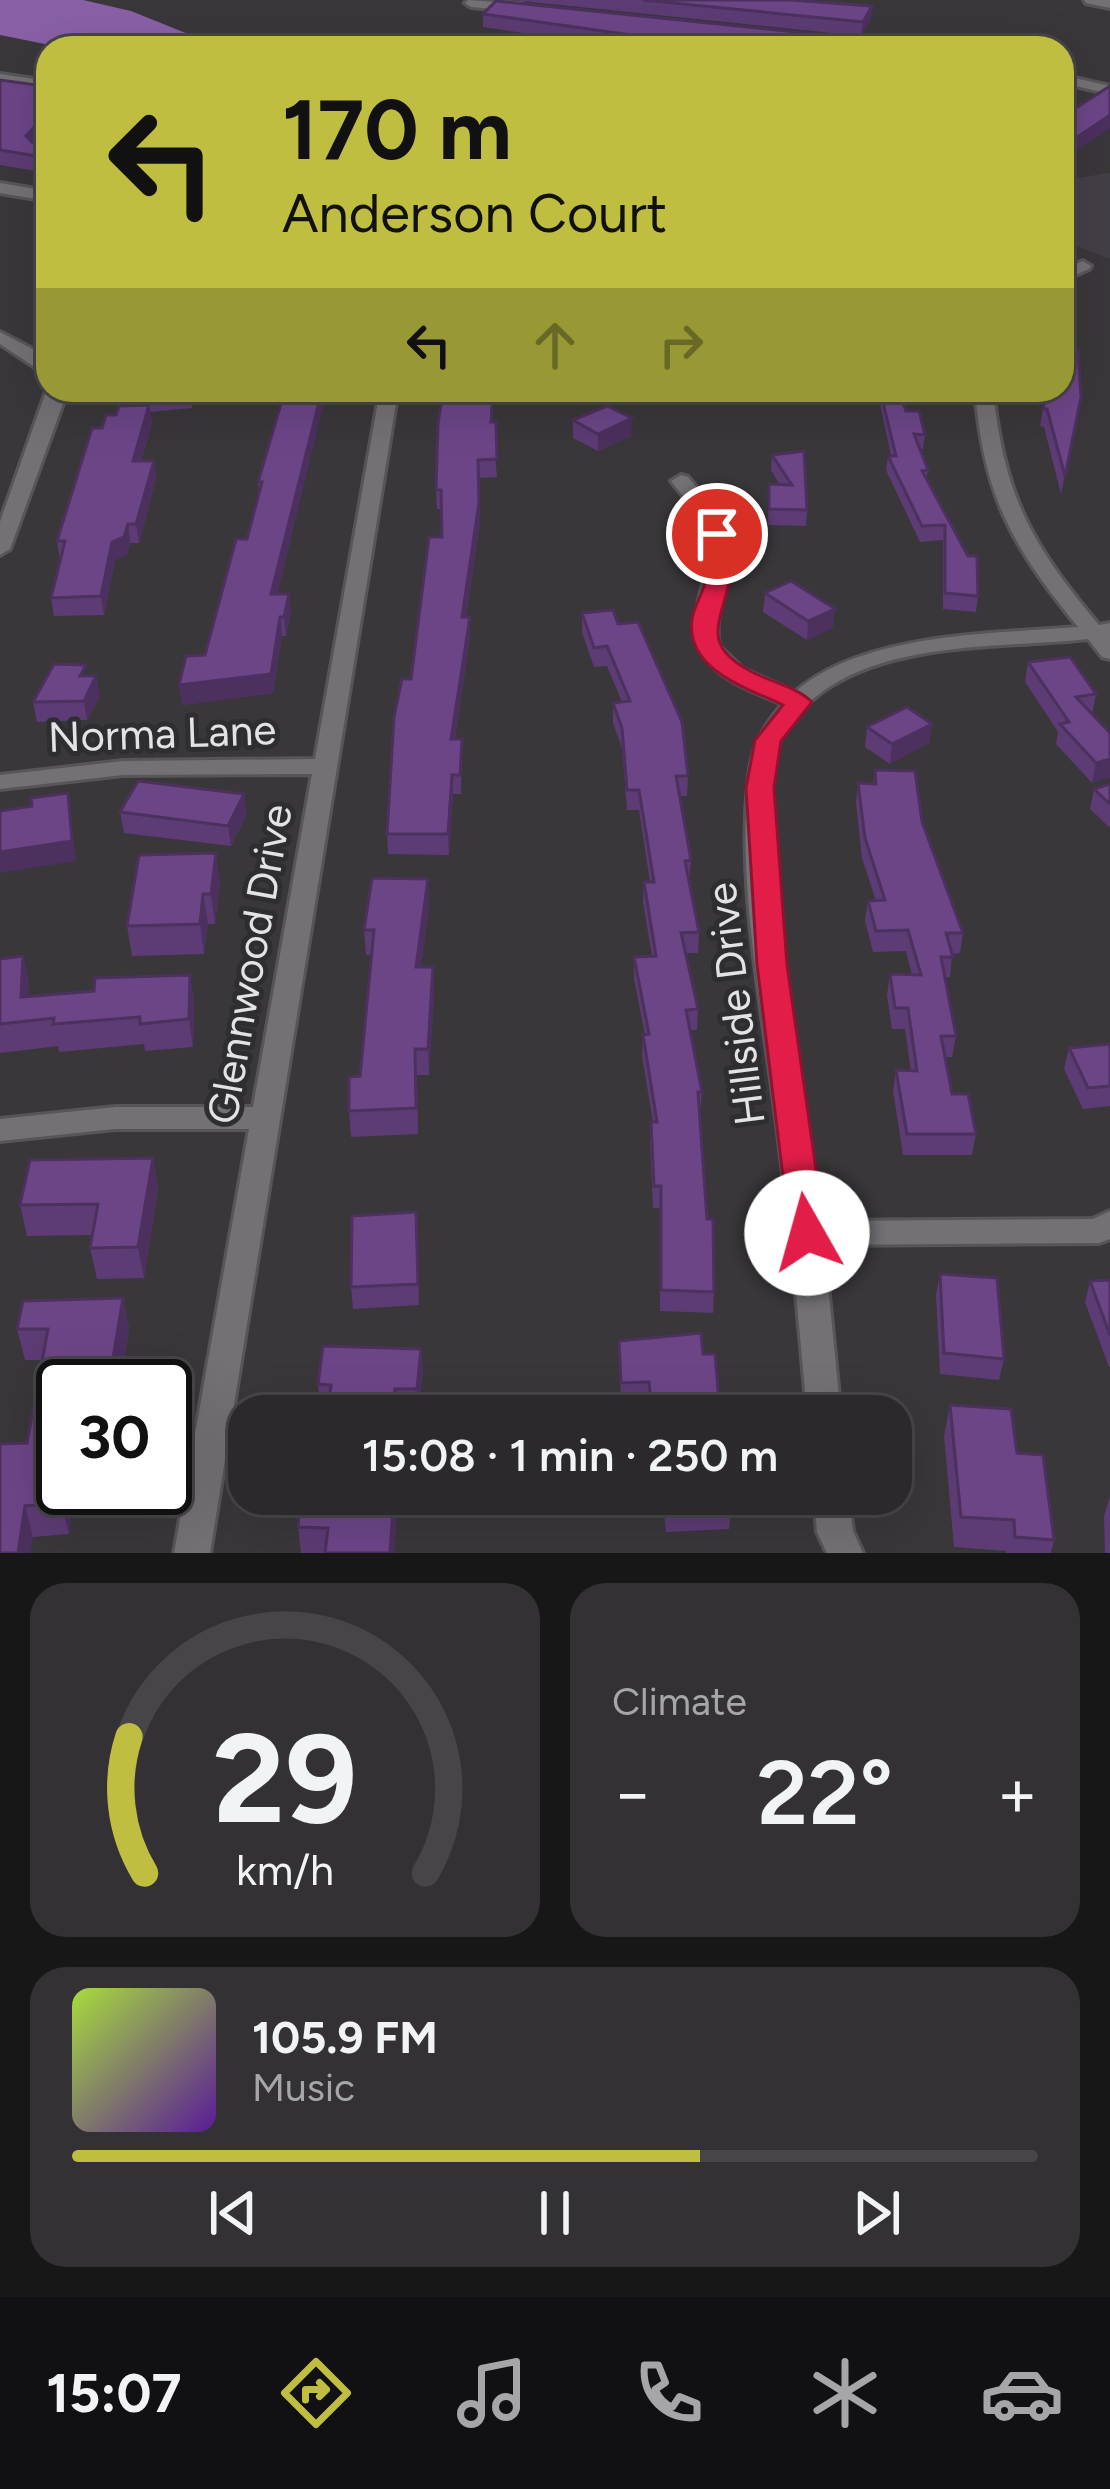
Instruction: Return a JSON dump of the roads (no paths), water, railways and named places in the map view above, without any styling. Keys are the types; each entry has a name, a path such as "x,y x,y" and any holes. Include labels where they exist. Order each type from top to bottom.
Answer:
{"street":[{"path":"1090,0 1110,4"},
{"path":"471,2 542,10"},
{"path":"0,78 36,83"},
{"path":"1074,81 1110,90"},
{"path":"1074,88 1082,83"},
{"path":"0,188 36,194"},
{"path":"1074,270 1083,266"},
{"path":"0,337 36,360"},
{"path":"0,549 55,402"},
{"name":"Glennwood Drive","path":"192,1553 387,402"},
{"path":"985,402 994,480 1009,518 1032,557 1104,638"},
{"path":"681,481 717,534 718,579 704,617 705,640 716,659 740,676 799,702"},
{"name":"Hillside Drive","path":"822,1395 807,1233 772,965 760,788 768,740 826,678 896,654 1104,638"},
{"name":"Norma Lane","path":"0,782 74,769 162,763 328,767"},
{"path":"0,1130 115,1118 263,1118"},
{"path":"807,1233 1099,1231 1110,1223"},
{"path":"833,1515 845,1553"}]}
